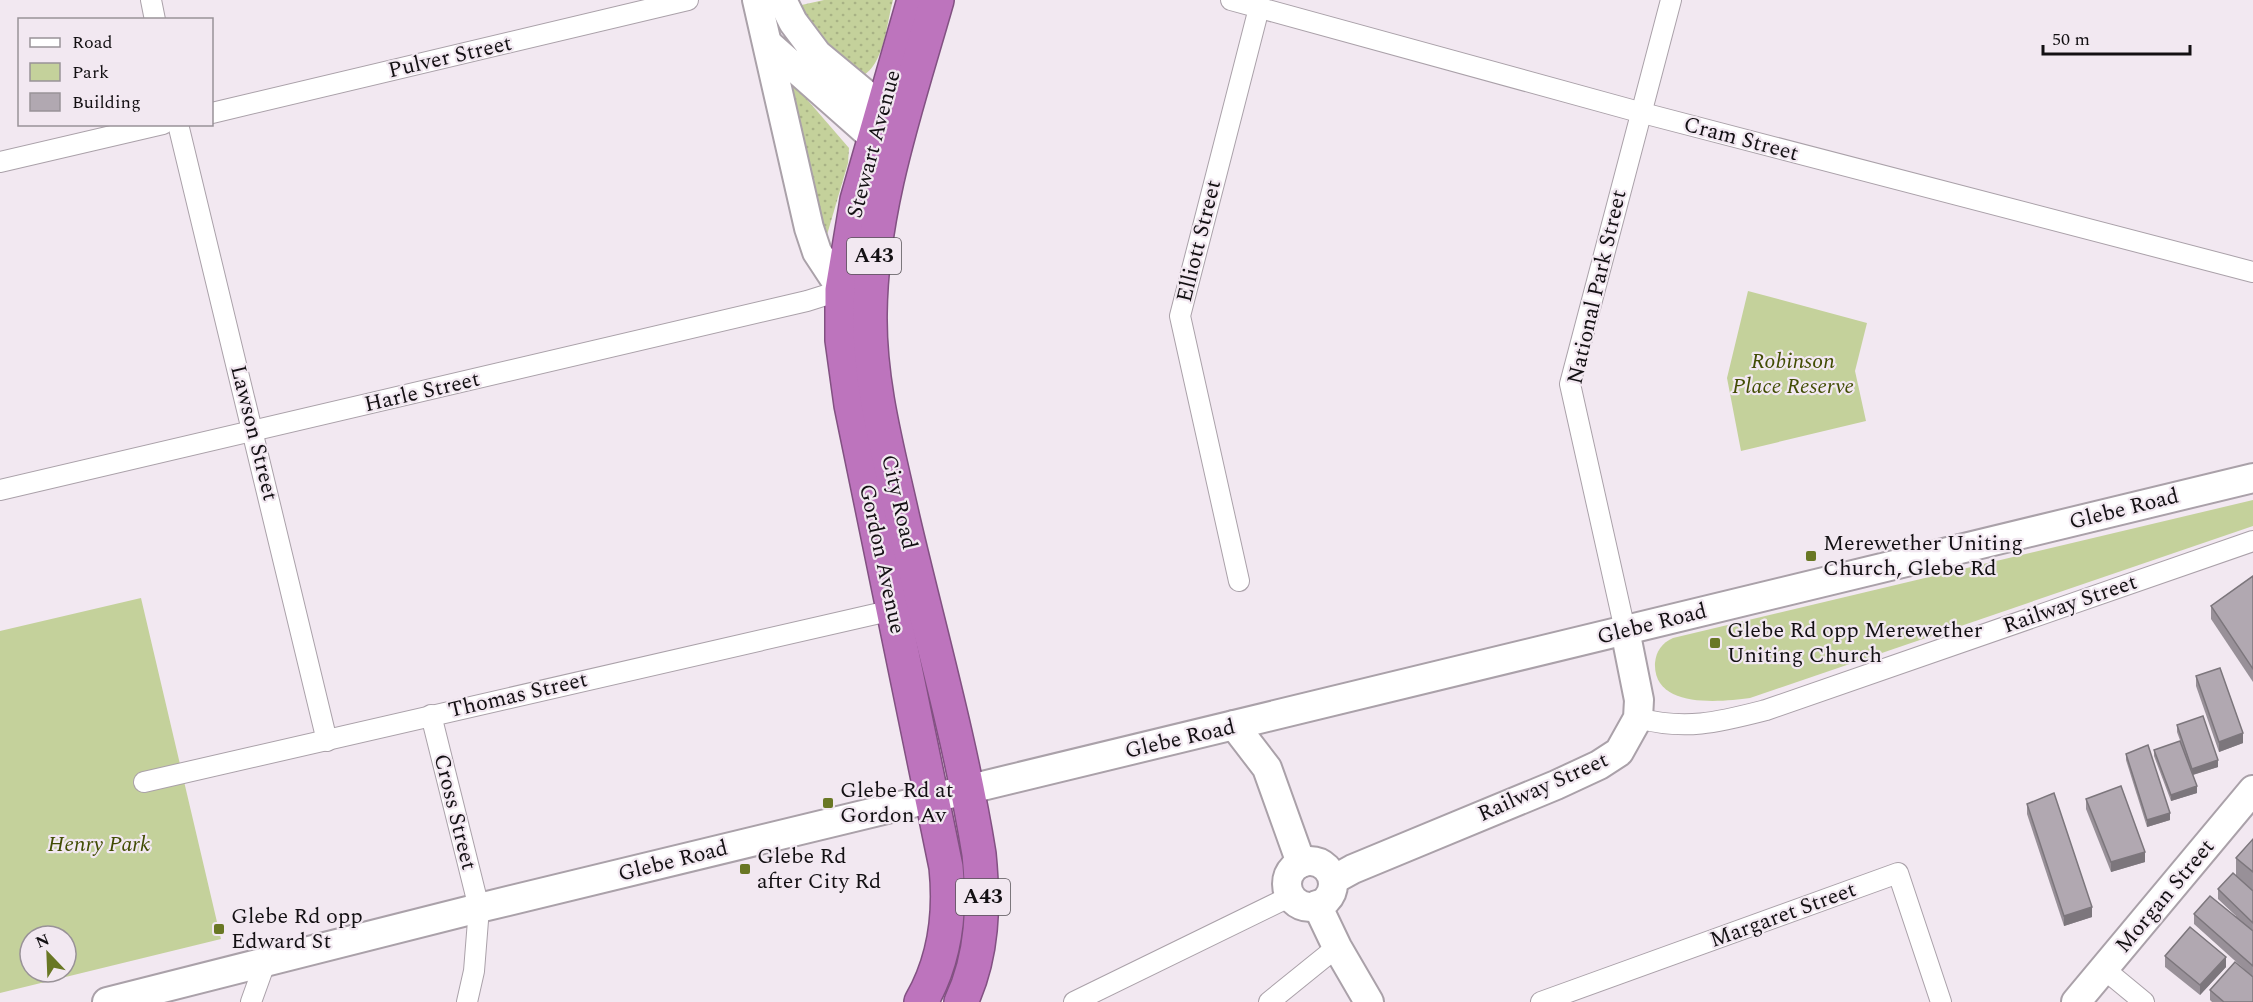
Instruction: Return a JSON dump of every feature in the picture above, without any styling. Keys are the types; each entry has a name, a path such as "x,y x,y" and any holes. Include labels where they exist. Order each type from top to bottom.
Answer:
{"highway":[{"name":"Stewart Avenue","path":"842,290 857,200 885,125 914,0"},
{"name":"City Road","path":"937,0 885,125 882,208 872,277 870,346 874,383 980,854 982,925 976,959 961,1002"},
{"name":"Gordon Avenue","path":"842,290 842,340 851,405 932,798"},
{"name":"A43","path":"921,1002 940,957 948,913 946,867 932,798"}],"main road":[{"path":"757,0 809,228 817,252 842,290"},
{"path":"782,0 793,22 817,54 885,125"},
{"path":"768,44 885,125"},
{"name":"Glebe Road","path":"107,1002 479,908 2253,478"},
{"name":"National Park Street","path":"1625,630 1637,684 1638,718"},
{"name":"Railway Street","path":"1333,880 1353,869 1599,765 1619,752 1638,718"},
{"path":"1234,725 1267,768 1301,862"},
{"name":"Morgan Street","path":"2076,1002 2253,789"},
{"path":"1304,901 1330,896 1333,880 1328,869 1311,860 1301,862 1288,875 1287,887 1304,901 1337,947 1369,1002"}],"street":[{"path":"151,0 155,18"},
{"name":"Pulver Street","path":"213,113 688,0"},
{"name":"Cram Street","path":"1231,0 1639,112 2253,272"},
{"name":"National Park Street","path":"1625,630 1570,384 1639,112 1671,0"},
{"name":"Elliott Street","path":"1239,581 1180,316 1259,8"},
{"path":"0,162 154,126"},
{"name":"Lawson Street","path":"178,126 327,741"},
{"name":"Harle Street","path":"0,490 807,301 842,290"},
{"name":"Railway Street","path":"1638,718 1661,724 1690,726 1766,710 2253,541"},
{"name":"Thomas Street","path":"144,782 893,610"},
{"name":"Cross Street","path":"431,715 479,908 474,971 467,1002"},
{"name":"Margaret Street","path":"1541,1002 1898,873 1941,1002"},
{"path":"1074,1002 1304,901"},
{"path":"1269,1002 1337,947"},
{"path":"251,1002 266,963"},
{"path":"2104,969 2144,1002"}],"green space":[{"path":"824,0 893,0 882,47 871,68 863,75 853,79 797,6"},
{"path":"786,79 791,81 849,148 848,163 824,245"},
{"name":"Robinson Place Reserve","path":"1748,291 1867,323 1855,371 1866,421 1741,451 1727,378"},
{"path":"2253,500 2253,526 1750,698 1722,701 1690,699 1676,695 1665,688 1657,678 1655,663 1658,651 1673,638"},
{"name":"Henry Park","path":"141,598 221,939 78,974 78,924 18,924 18,984 37,984 0,993 0,631"}],"building":[{"path":"2253,576 2253,669 2211,606"},
{"path":"2220,668 2243,733 2219,742 2196,676"},
{"path":"2203,716 2218,760 2192,769 2177,725"},
{"path":"2180,741 2197,786 2171,795 2154,750"},
{"path":"2148,745 2170,813 2147,820 2126,754"},
{"path":"2121,786 2145,852 2111,862 2086,799"},
{"path":"2054,793 2092,907 2064,916 2027,804"},
{"path":"2253,839 2253,872 2236,858"},
{"path":"2233,873 2253,891 2253,923 2218,889"},
{"path":"2210,896 2253,931 2253,966 2194,914"},
{"path":"2190,927 2226,957 2200,985 2165,956"},
{"path":"2235,962 2253,977 2253,1002 2224,1002 2210,990"}],"place":[{"name":"Merewether Uniting Church, Glebe Rd","path":"1811,556"},
{"name":"Glebe Rd opp Merewether Uniting Church","path":"1715,643"},
{"name":"Glebe Rd at Gordon Av","path":"828,803"},
{"name":"Glebe Rd after City Rd","path":"745,869"},
{"name":"Glebe Rd opp Edward St","path":"219,929"}]}
